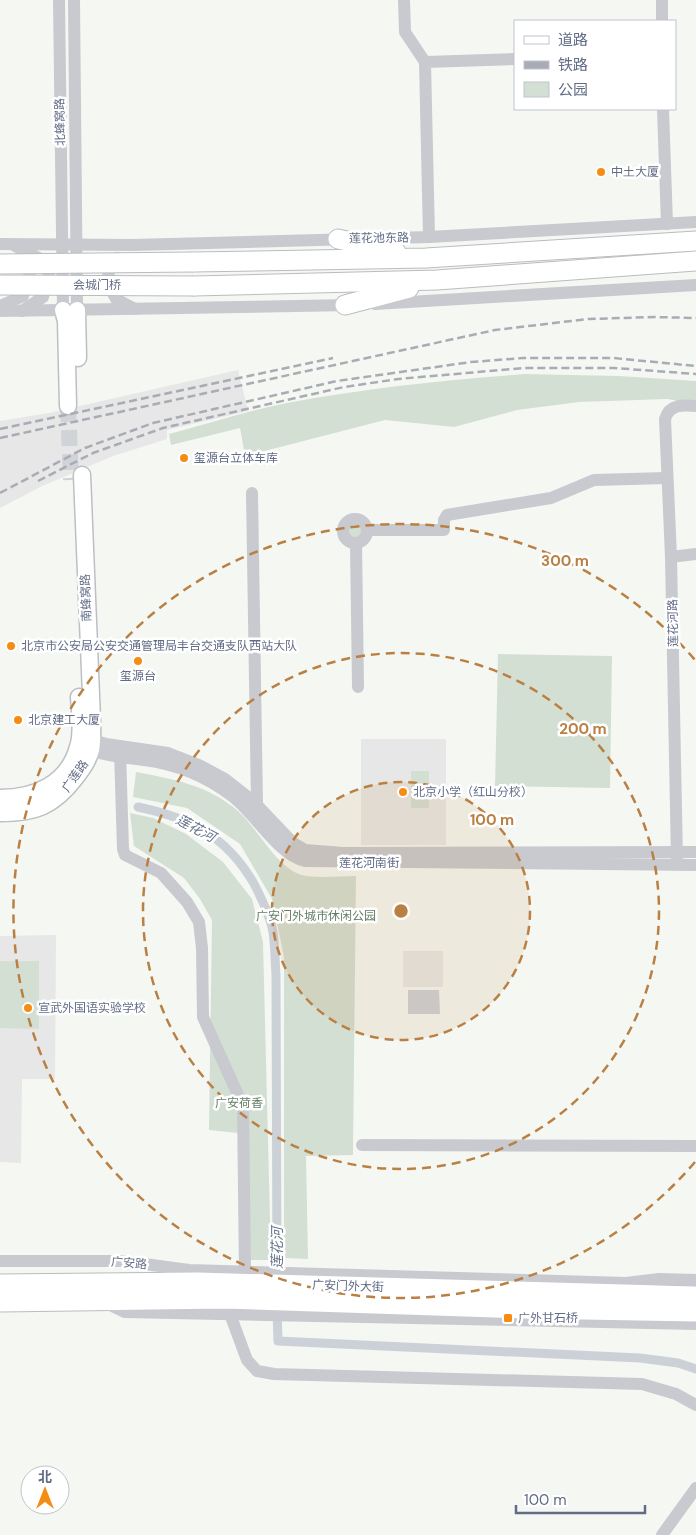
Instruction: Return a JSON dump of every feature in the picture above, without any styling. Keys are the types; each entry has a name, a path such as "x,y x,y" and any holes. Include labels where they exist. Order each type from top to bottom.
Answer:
{"highway":[{"path":"338,239 426,258"},
{"name":"莲花池东路","path":"193,262 426,258 696,240"},
{"path":"345,305 437,280 696,261"},
{"name":"会城门桥","path":"0,264 193,262"},
{"name":"会城门桥","path":"0,284 194,286 437,280"},
{"name":"广安门外大街","path":"0,1302 104,1292 193,1276 252,1288 292,1293 526,1309 696,1312"},
{"name":"广安门外大街","path":"0,1284 104,1292 227,1306 252,1288"},
{"name":"广安门外大街","path":"292,1293 696,1296"}],"main road":[{"path":"70,310 66,321 74,405"},
{"name":"南蜂窝路","path":"77,477 85,743"},
{"name":"广莲路","path":"0,798 32,795 44,790 63,774 85,743"},
{"name":"广莲路","path":"0,813 31,811 49,804 64,792 85,765 85,743"}],"street":[{"name":"北蜂窝路","path":"58,0 69,244"},
{"name":"北蜂窝路","path":"69,244 74,0"},
{"path":"404,0 405,32 425,62 429,237"},
{"path":"662,0 662,20"},
{"path":"425,62 514,59"},
{"path":"663,110 667,224"},
{"name":"莲花池东路","path":"4,245 132,245 429,237 696,222"},
{"path":"69,244 70,310"},
{"path":"0,306 23,296 30,273 20,258 4,245"},
{"path":"4,245 39,258 49,273 43,297 22,311"},
{"path":"132,245 111,262 107,282 116,299 137,310"},
{"path":"0,311 345,305 696,285"},
{"name":"莲花河路","path":"676,858 671,557 666,414 674,406 696,406"},
{"path":"367,530 444,530 444,520 447,515 551,498 594,480 667,478"},
{"path":"252,493 257,805"},
{"path":"352,519 360,520 367,530 363,540 356,544 348,542 343,535 345,523 352,519"},
{"path":"356,544 358,687"},
{"path":"671,557 696,554"},
{"name":"莲花河南街","path":"85,743 176,766 206,780 241,804 289,854 305,862 676,858 696,852"},
{"path":"120,752 126,855 161,873 187,902 198,922 202,938 203,1017 243,1106 252,1288"},
{"name":"莲花河南街","path":"120,752 168,753 199,765 225,779 257,805 293,843 305,850 317,852 676,858 696,865"},
{"path":"362,1146 696,1146"},
{"name":"广安路","path":"0,1261 122,1261 161,1266 193,1276"},
{"path":"104,1292 161,1266"},
{"name":"广安门外大街","path":"292,1293 626,1284 659,1279 696,1280"},
{"name":"广安门外大街","path":"252,1288 292,1293 696,1324"},
{"path":"227,1306 247,1360 257,1372 642,1384 668,1391 696,1405"},
{"path":"662,1535 696,1488"}],"shaded area":[{"path":"238,370 248,411 167,430 167,439 113,456 40,487 0,508 0,421 49,413"},
{"name":"北京小学（红山分校）","path":"361,739 446,739 446,845 361,845"},
{"name":"宣武外国语实验学校","path":"56,935 55,1079 22,1079 21,1163 0,1162 0,936"},
{"path":"403,951 443,951 443,987 403,987"},
{"path":"408,990 439,990 440,1014 408,1014"}],"green space":[{"path":"525,374 619,376 696,381 696,404 667,399 579,402 517,410 454,427 385,420 245,456 240,428 171,445 169,434 287,403 405,385"},
{"path":"355,522 363,530 355,538 347,530"},
{"path":"498,654 612,656 610,788 495,786"},
{"path":"411,771 429,771 429,808 411,808"},
{"name":"广安门外城市休闲公园","path":"136,772 190,784 227,802 246,819 277,858 296,873 312,877 356,876 353,1155 306,1156 308,1259 284,1258 284,957 272,899 240,844 187,808 133,797"},
{"name":"广安荷香","path":"130,813 153,818 186,834 223,862 252,899 263,942 271,1260 249,1260 248,1134 209,1130 212,920 200,899 184,878 134,846"},
{"path":"0,961 39,961 39,1029 0,1028"}],"waterway":[{"name":"莲花河","path":"138,807 157,811 190,823 205,831 231,852 253,882 270,919 274,937 276,975 277,1277"},
{"name":"莲花河","path":"277,1310 278,1341 640,1358 678,1363 696,1369"}],"tunnel":[{"path":"68,406 71,480"}],"railway":[{"path":"0,438 495,330 588,319 696,318"},
{"path":"0,429 333,358"},
{"path":"0,493 85,448 153,423 337,381 471,362 523,358 613,358 696,366"},
{"path":"38,481 93,453 163,428 344,387 398,379 524,368 614,368 696,374"}],"place":[{"name":"中土大厦","path":"601,172"},
{"name":"玺源台立体车库","path":"184,458"},
{"name":"北京市公安局公安交通管理局丰台交通支队西站大队","path":"11,646"},
{"name":"玺源台","path":"138,661"},
{"name":"北京建工大厦","path":"18,720"},
{"name":"北京小学（红山分校）","path":"403,792"},
{"name":"宣武外国语实验学校","path":"28,1008"},
{"name":"广外甘石桥","path":"508,1318"}]}
